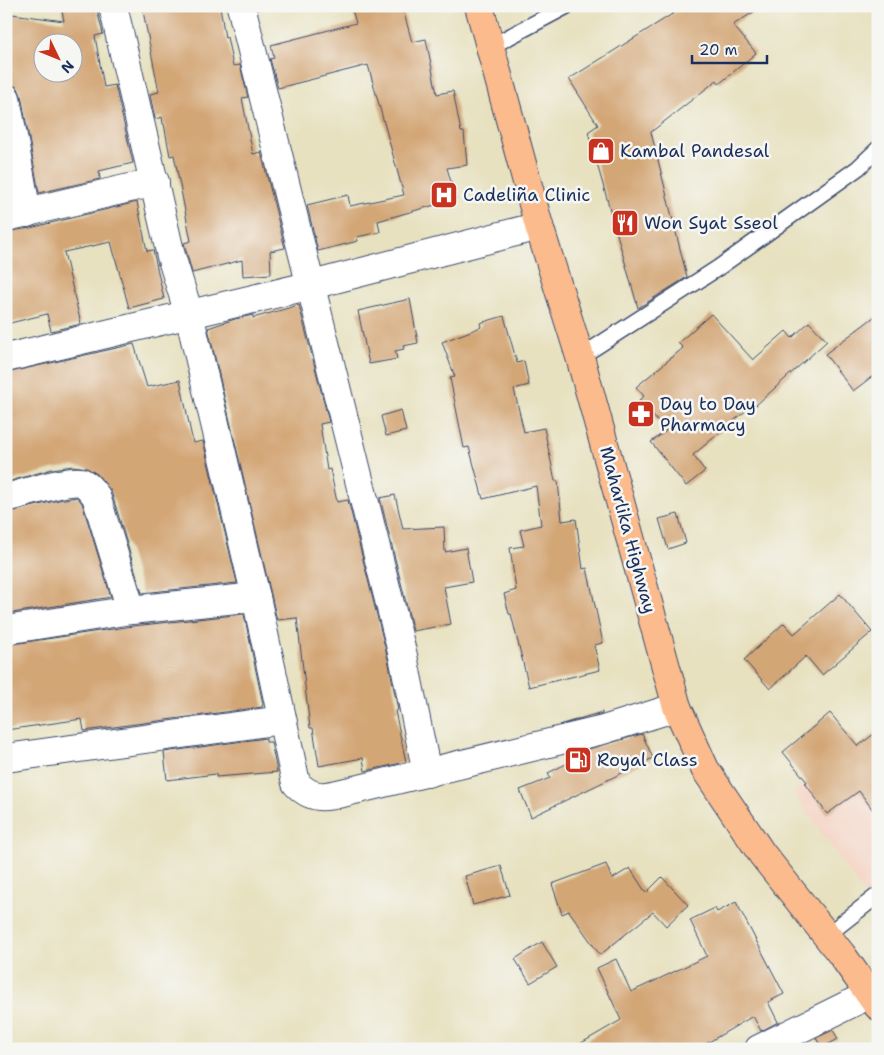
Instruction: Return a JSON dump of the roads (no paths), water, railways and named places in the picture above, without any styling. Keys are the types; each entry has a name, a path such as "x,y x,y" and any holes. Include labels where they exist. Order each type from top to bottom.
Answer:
{"main road":[{"name":"Maharlika Highway","path":"479,6 539,226 580,357 677,707 705,768 762,854 874,1000"}],"street":[{"path":"113,6 171,256 189,314 256,597 296,783 310,795 321,797 603,730 677,707"},
{"path":"241,6 403,656 427,773"},
{"path":"6,98 17,215 155,182"},
{"path":"6,358 312,285 539,226"},
{"path":"6,498 65,483 81,482 89,487 96,496 131,610"},
{"path":"6,630 131,610 256,597"},
{"path":"6,758 282,720"},
{"path":"759,1049 874,1000"}],"lane":[{"path":"490,47 567,6"},
{"path":"580,357 718,268 858,168 878,149"},
{"path":"826,935 878,895"}],"place":[{"name":"Kambal Pandesal","path":"601,151"},
{"name":"Cadeliña Clinic","path":"444,195"},
{"name":"Won Syat Sseol","path":"625,223"},
{"name":"Day to Day Pharmacy","path":"641,414"},
{"name":"Royal Class","path":"578,760"}]}
